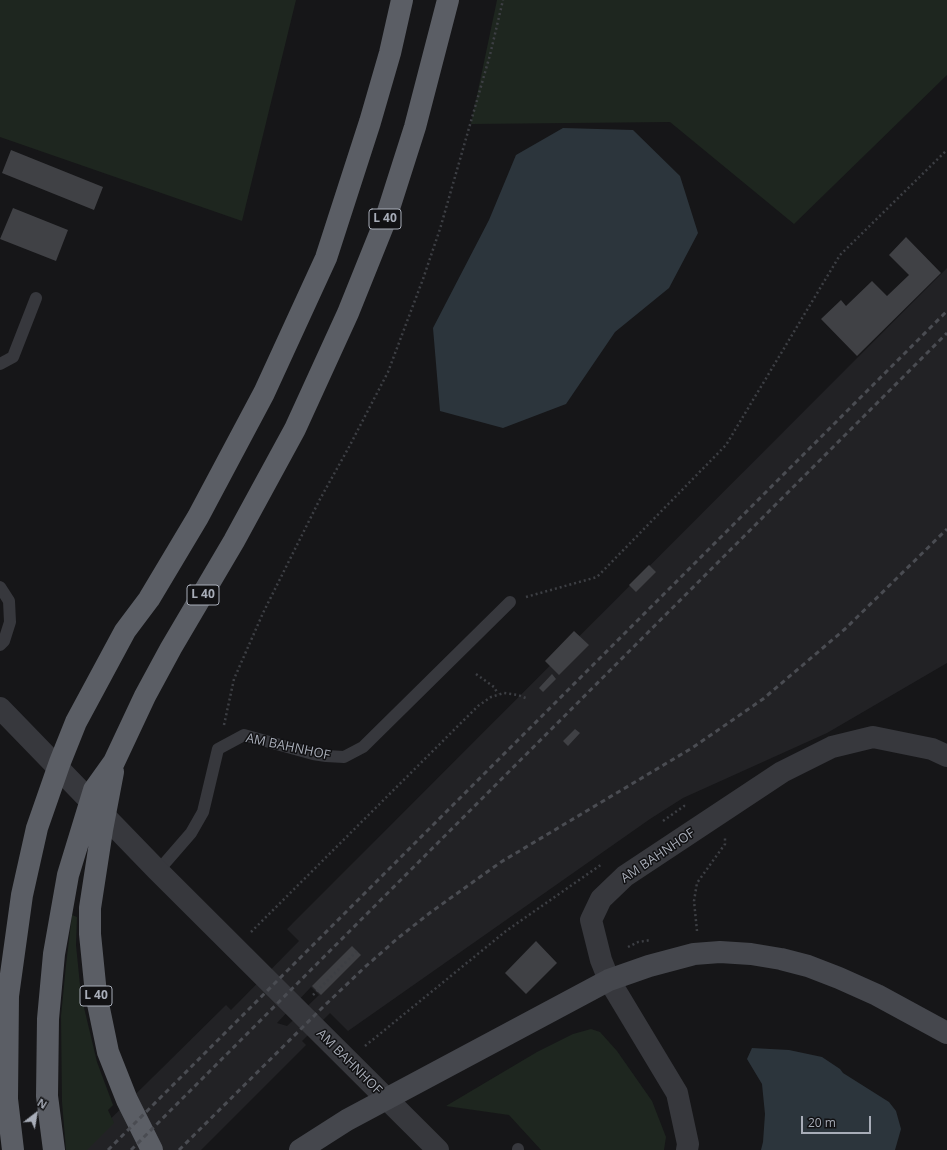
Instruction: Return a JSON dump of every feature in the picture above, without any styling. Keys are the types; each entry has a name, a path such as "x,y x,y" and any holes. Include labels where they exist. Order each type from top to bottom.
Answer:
{"highway":[{"path":"13,1150 7,1099 8,996 22,895 37,828 60,762 76,722 125,631 149,599 198,517 264,393 326,258 370,122 390,53 402,0"},
{"name":"L 40","path":"152,1150 127,1100 108,1052 96,994 90,934 90,908 114,762 145,696 171,648 234,541 295,429 348,313 385,221 415,127 448,0"},
{"path":"54,1150 47,1096 48,1018 54,954 68,875 94,790 114,762"}],"main road":[{"path":"300,1150 347,1120 609,980 650,966 694,954 720,952 751,954 781,959 808,966 877,995 947,1033"}],"street":[{"name":"AM BAHNHOF","path":"0,708 158,871 438,1150"},
{"name":"AM BAHNHOF","path":"686,1150 688,1144 677,1092 609,980 601,960 591,920 601,899 625,876 782,772 832,747 873,737 932,749 947,756"}],"lane":[{"path":"0,364 13,357 36,298"},
{"path":"0,587 9,601 10,622 4,641 0,645"},
{"name":"AM BAHNHOF","path":"218,749 244,736 313,754 344,757 363,747 510,602"},
{"path":"158,871 191,833 203,812 218,749"}],"path":[{"path":"218,749 234,679 263,613 319,501 388,372 440,229 488,63 503,0"},
{"path":"510,602 597,577 726,445 840,255 947,150"},
{"path":"476,674 494,687 498,694"},
{"path":"251,933 470,713 485,701 498,694 513,694 528,699"},
{"path":"659,824 684,806 695,805 705,809 716,817 725,829 725,844 697,883 694,901 697,931"},
{"path":"365,1046 506,931 608,860"},
{"path":"313,995 358,950"}],"shaded area":[{"path":"0,0 296,0 242,221 0,137"},
{"path":"497,0 947,0 947,75 794,224 670,122 471,124"},
{"path":"563,128 633,130 680,176 698,233 669,288 615,332 566,404 503,428 440,411 433,328 489,220 516,155"},
{"path":"947,268 947,663 827,733 683,798 650,819 348,1031 330,1013 302,1041 306,1045 201,1150 79,1150 226,1005 231,1010 299,941 287,929","holes":["311,987 319,995 287,1026 277,1023"]},
{"path":"72,915 77,917 76,945 81,995 97,1062 113,1105 108,1110 114,1123 87,1150 66,1150 62,1102 61,1016"},
{"path":"591,1029 600,1032 617,1051 652,1101 666,1137 664,1150 541,1150 509,1115 446,1106 537,1052 573,1034"},
{"path":"752,1048 789,1050 822,1057 840,1069 843,1073 889,1102 896,1111 901,1129 895,1150 761,1150 765,1114 762,1084 747,1059"}],"building":[{"path":"11,150 103,187 94,210 2,173"},
{"path":"13,208 68,230 56,261 0,239"},
{"path":"906,237 941,273 857,356 821,319 841,300 846,306 872,281 887,296 909,275 889,255"},
{"path":"649,565 656,572 636,592 629,585"},
{"path":"574,631 589,645 559,675 545,661"},
{"path":"552,674 556,679 543,692 539,688"},
{"path":"575,729 580,733 568,746 563,741"},
{"path":"536,941 557,963 526,994 505,973"},
{"path":"352,946 361,955 321,995 312,986"}],"railway":[{"path":"108,1150 947,311"},
{"path":"131,1150 947,333"},
{"path":"179,1150 324,1006 398,938 431,912 501,862 692,748 763,699 845,629 947,529"}]}
